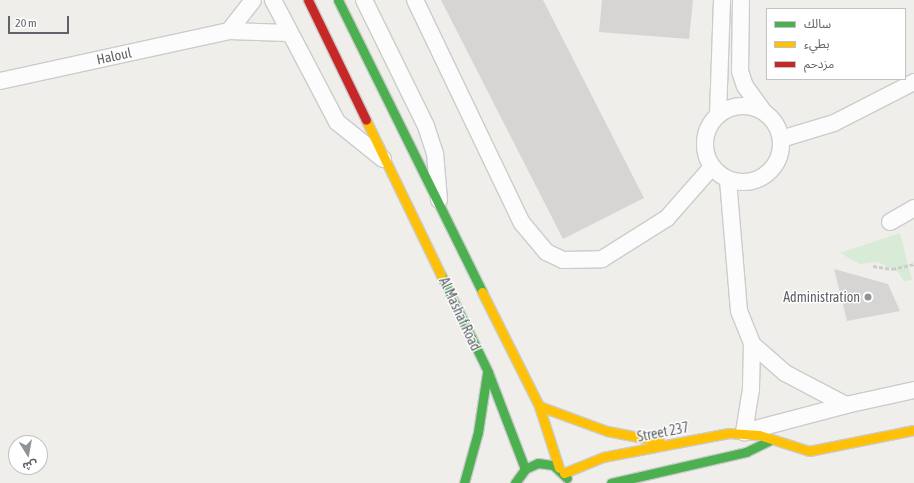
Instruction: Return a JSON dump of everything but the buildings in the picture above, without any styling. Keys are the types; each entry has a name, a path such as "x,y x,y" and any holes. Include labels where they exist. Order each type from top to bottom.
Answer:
{"street":[{"path":"229,30 253,0"},
{"name":"Al Mashaf Road","path":"273,0 288,33 337,122 388,163"},
{"name":"Al Mashaf Road","path":"308,0 488,372 525,469"},
{"name":"Al Mashaf Road","path":"338,0 539,406 562,471 569,483"},
{"name":"Al Mashaf Road","path":"364,0 431,139 438,170 439,205"},
{"path":"415,0 522,223 546,252 570,261 602,259 667,218 712,167"},
{"path":"722,0 718,115 704,140 712,167 728,180 748,182 766,174 778,159 781,139 773,120 750,95 740,71 741,0"},
{"name":"Haloul","path":"0,81 229,30 288,33"},
{"path":"781,139 834,123 914,82"},
{"path":"718,115 736,106 765,112"},
{"path":"728,180 738,311 752,344 751,389 744,432 914,390"},
{"path":"890,222 914,208"},
{"path":"752,344 785,373 846,406"},
{"path":"464,483 478,432 488,372"},
{"path":"539,406 607,431 678,443"},
{"name":"Street 237","path":"562,471 603,457 744,432 770,441 809,451 914,430"},
{"path":"615,482 746,452 770,441"},
{"path":"513,482 525,469 546,463 562,471"}],"path":[{"path":"874,266 892,269 914,264"}],"green space":[{"path":"900,233 912,280 904,281 898,272 878,262 860,264 840,253"}],"traffic: fast":[{"path":"338,0 482,292"},
{"path":"441,275 488,372 525,469"},
{"path":"464,483 478,432 487,373"},
{"path":"611,483 746,452 769,441"},
{"path":"515,483 525,469 538,463 553,465 567,478"}],"traffic: slow":[{"path":"366,120 441,275"},
{"path":"482,292 539,406 559,468"},
{"path":"539,406 607,431 659,441"},
{"path":"564,473 603,457 729,433 759,435 809,451 914,430"}],"traffic: jam":[{"path":"308,0 366,120"}],"place":[{"name":"Administration","path":"868,297"}]}
